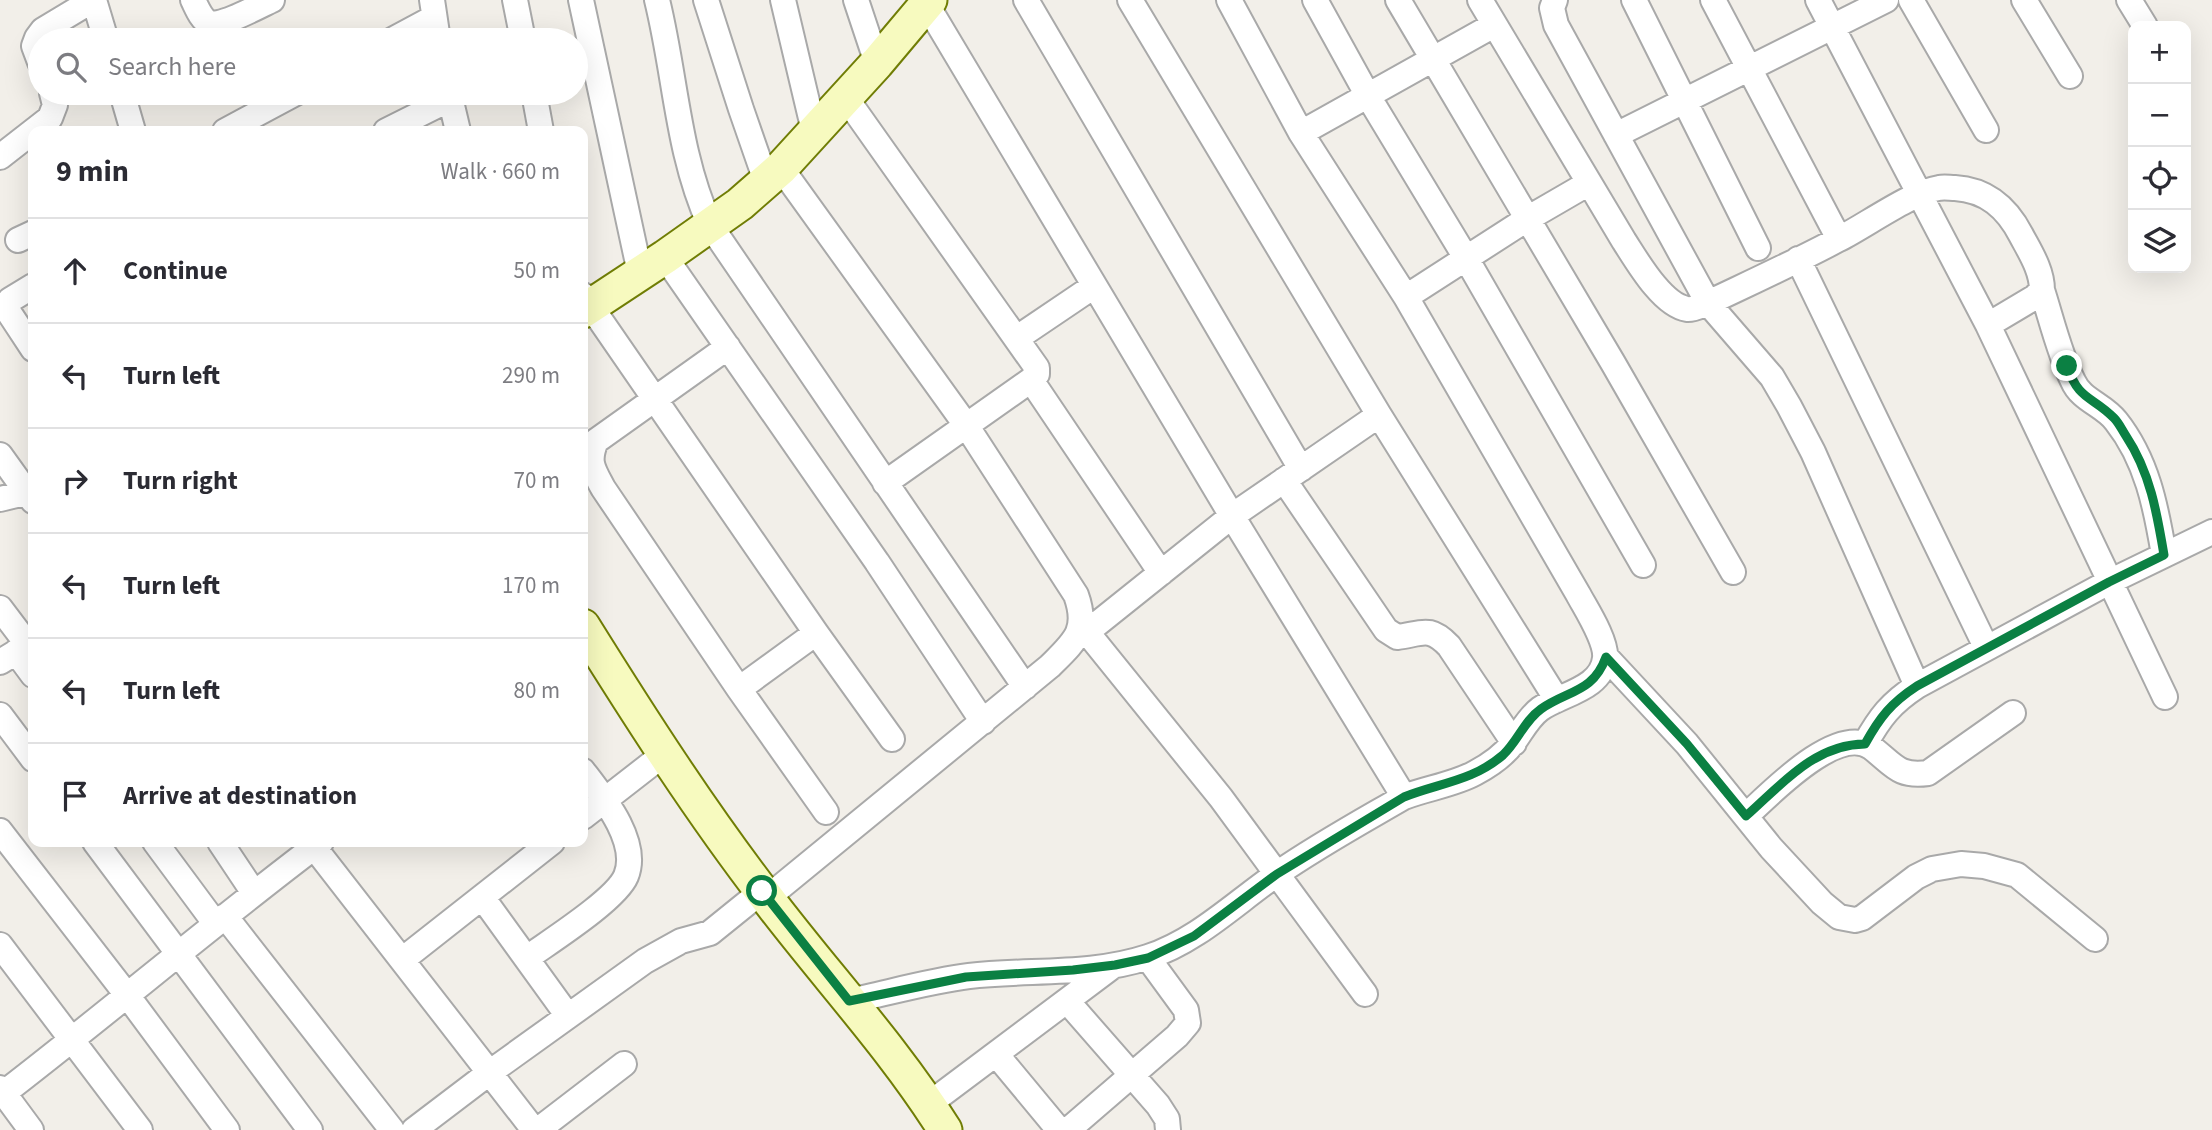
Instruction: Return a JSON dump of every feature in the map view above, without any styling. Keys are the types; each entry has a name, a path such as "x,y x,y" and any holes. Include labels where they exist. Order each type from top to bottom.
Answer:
{"main road":[{"path":"588,303 653,265 740,204 774,174 846,98 927,2"},
{"path":"588,643 718,833 764,895 897,1059 937,1117"}],"street":[{"path":"48,28 94,0 102,28"},
{"path":"193,0 208,22 215,24 249,12 272,0"},
{"path":"515,0 521,28"},
{"path":"581,0 653,265 728,347 877,562 983,722"},
{"path":"657,0 664,26 683,145 696,194 710,225 1025,687"},
{"path":"706,0 774,174 966,425 1076,595 1084,629 1221,798 1365,994"},
{"path":"783,0 814,131"},
{"path":"856,0 877,63"},
{"path":"1026,0 1292,475 1386,630 1397,637 1429,631 1438,635 1514,743"},
{"path":"1130,0 1379,415 1557,700"},
{"path":"849,1001 966,977 1073,970 1148,958 1194,936 1277,874 1404,797 1424,789 1460,781 1492,764 1514,743 1530,718 1557,700 1581,689 1595,679 1602,669 1606,657 1603,643 1578,594 1406,297 1301,133 1229,0"},
{"path":"1314,0 1643,565"},
{"path":"1398,0 1733,572"},
{"path":"1480,0 1624,241 1664,295 1675,304 1689,309 1708,303 1839,239 1920,194 1940,187 1965,189 1986,195 1997,202 2019,231 2042,280 2042,290 2073,383 2084,397 2115,419 2133,446 2150,483 2164,555"},
{"path":"1555,0 1552,8 1556,24 1708,303 1772,377 1814,452 1917,686"},
{"path":"1634,0 1758,248"},
{"path":"1713,0 1839,239"},
{"path":"1818,0 1988,325 2165,697"},
{"path":"1616,135 1886,0"},
{"path":"1912,0 1986,130"},
{"path":"2024,0 2070,76"},
{"path":"2129,0 2142,21"},
{"path":"927,2 1094,286 1404,797"},
{"path":"416,28 434,19"},
{"path":"1301,133 1494,24"},
{"path":"846,98 1037,368 1037,374 1031,380 885,483"},
{"path":"40,126 50,118 55,105"},
{"path":"125,105 132,126"},
{"path":"234,126 274,105"},
{"path":"395,126 433,105"},
{"path":"451,105 457,126"},
{"path":"536,105 540,126"},
{"path":"0,157 28,135"},
{"path":"1406,297 1527,219 1589,183"},
{"path":"1798,259 1986,647"},
{"path":"1017,338 1094,286"},
{"path":"28,289 10,300 6,308 28,341"},
{"path":"1988,325 2026,303 2042,290"},
{"path":"588,307 655,398 816,633 892,738"},
{"path":"728,347 596,441 590,455 603,488 826,813"},
{"path":"1031,380 1161,573"},
{"path":"414,1130 489,1073 666,948 710,933 764,895 983,722 1050,666 1084,629 1161,573 1232,516 1379,415"},
{"path":"0,455 28,490"},
{"path":"0,499 28,496"},
{"path":"1865,744 1889,706 1917,686 2109,582 2212,532"},
{"path":"0,608 28,666"},
{"path":"739,689 816,633"},
{"path":"1606,657 1687,744 1771,848 1822,903 1839,917 1855,920 1862,918 1916,877 1932,869 1961,864 1999,869 2017,876 2095,939"},
{"path":"1746,816 1802,766 1829,749 1849,744 1865,744 1899,770 1913,775 1928,773 2013,713"},
{"path":"0,715 28,753"},
{"path":"588,813 664,754"},
{"path":"527,958 594,911 626,877 629,862 627,843 605,800 588,778"},
{"path":"0,831 127,995 226,1130"},
{"path":"99,847 310,1130"},
{"path":"159,847 387,1128"},
{"path":"223,847 254,893"},
{"path":"31,1130 1,1093 72,1041 307,847"},
{"path":"309,847 536,1130 624,1064"},
{"path":"402,960 546,847"},
{"path":"482,897 568,1016"},
{"path":"0,945 140,1130"},
{"path":"1068,1130 1178,1036 1188,1023 1186,1010 1148,958"},
{"path":"937,1117 996,1054 1115,965"},
{"path":"1067,1001 1158,1105 1167,1119 1168,1130"},
{"path":"996,1054 1059,1130"}],"route":[{"path":"762,891 849,1001 966,977 1073,970 1148,958 1194,936 1277,874 1404,797 1424,789 1460,781 1492,764 1514,743 1530,718 1595,679 1606,657 1687,744 1746,816 1802,766 1829,749 1849,744 1865,744 1889,706 1917,686 1986,647 2164,555 2150,483 2133,446 2115,419 2084,397 2073,383 2067,366"}]}
